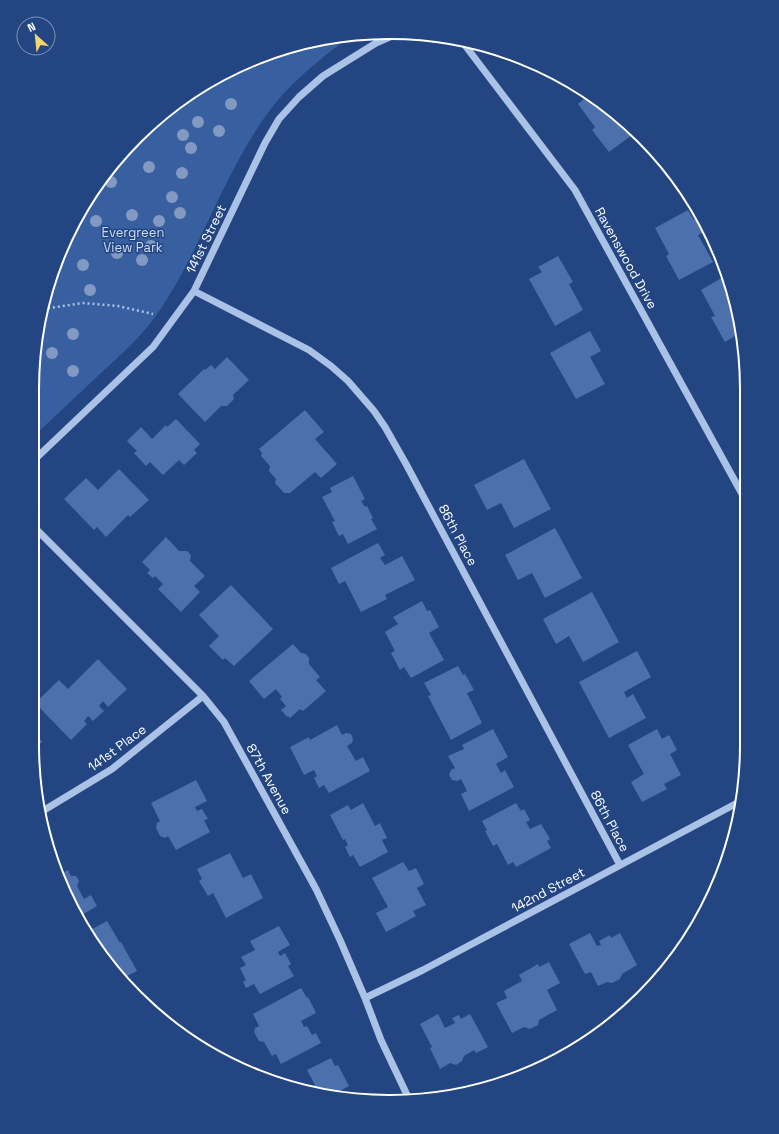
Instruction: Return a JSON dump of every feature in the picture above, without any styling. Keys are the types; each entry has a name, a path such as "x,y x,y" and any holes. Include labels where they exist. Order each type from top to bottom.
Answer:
{"street":[{"name":"141st Street","path":"39,455 153,347 194,291 265,143 279,119 299,97 323,76 384,39"},
{"name":"Ravenswood Drive","path":"468,48 575,190 740,490"},
{"name":"86th Place","path":"194,291 309,350 348,381 374,411 406,464 620,865"},
{"name":"87th Avenue","path":"39,532 203,696 224,722 316,889 365,998 381,1040 407,1094"},
{"name":"141st Place","path":"45,809 112,769 203,696"},
{"name":"142nd Street","path":"365,998 423,970 734,804"}],"path":[{"path":"49,308 82,303 118,306 153,314"}],"green space":[{"name":"Evergreen View Park","path":"343,42 295,81 267,114 252,137 225,185 176,284 156,316 126,349 39,431 39,390 42,344 51,299 75,234 86,214 111,176 126,158 158,126 176,111 214,86 234,75 277,58 299,51"}],"building":[{"path":"585,98 603,111 631,136 609,152 592,130 595,127 578,104"},
{"path":"688,210 694,220 695,219 703,232 698,235 713,262 679,280 666,256 669,254 655,228"},
{"path":"558,256 573,282 569,284 583,310 555,326 529,279 542,272 538,267"},
{"path":"721,278 728,299 736,335 725,342 711,317 715,316 701,290"},
{"path":"590,331 601,351 590,357 605,384 576,399 550,353"},
{"path":"227,357 249,380 233,395 234,399 227,406 221,406 205,422 178,394 204,369 205,370 211,365 215,369"},
{"path":"305,410 324,432 315,439 337,464 321,478 315,472 290,493 284,493 275,483 276,479 269,471 270,466 261,456 262,453 259,449"},
{"path":"176,419 200,444 194,450 197,453 184,465 179,460 163,475 150,462 146,466 134,453 137,451 127,441 141,427 152,439 166,425 167,427"},
{"path":"524,459 551,509 514,528 501,503 487,510 474,485"},
{"path":"119,469 149,500 130,517 128,515 106,537 97,527 94,530 64,499 86,478 98,490"},
{"path":"353,476 365,499 361,501 365,507 367,506 373,518 371,519 377,529 348,544 343,534 339,536 332,522 335,521 322,497 332,492 330,488"},
{"path":"555,528 582,578 545,598 532,573 518,580 505,555"},
{"path":"166,537 179,551 187,551 191,555 190,561 205,576 194,586 200,592 181,612 158,589 163,584 155,576 153,578 147,573 150,570 142,562"},
{"path":"378,543 385,555 380,558 385,565 402,556 415,580 385,595 387,599 361,612 345,581 339,584 331,568"},
{"path":"231,585 273,629 234,666 225,658 223,660 209,646 219,636 199,615"},
{"path":"592,592 619,642 583,662 569,636 556,644 543,619"},
{"path":"422,601 427,611 430,610 439,627 429,633 444,660 411,678 404,667 400,670 391,653 395,651 385,632 398,624 393,617"},
{"path":"293,644 301,653 306,654 309,658 309,664 320,677 316,680 326,691 303,711 300,709 290,718 288,716 287,717 281,710 286,706 280,699 282,697 276,689 264,699 249,681"},
{"path":"637,651 651,677 624,692 627,698 633,694 646,718 609,738 579,682"},
{"path":"98,659 127,689 108,707 103,701 99,706 104,711 93,721 88,716 84,721 87,724 71,740 39,707 39,699 59,680 68,689"},
{"path":"458,666 463,675 465,674 474,690 467,693 482,723 451,740 428,696 431,695 424,683"},
{"path":"337,725 342,735 346,733 351,734 353,739 352,743 347,746 356,761 363,757 370,771 329,793 324,785 319,788 314,778 317,776 314,770 304,775 290,747 309,737 310,740"},
{"path":"493,729 508,757 496,764 501,773 505,770 514,787 469,811 461,794 467,791 461,779 457,781 452,780 449,775 451,770 455,768 448,756 464,749 462,745"},
{"path":"657,729 662,739 669,735 677,750 670,754 681,775 664,784 667,789 642,802 631,782 644,774 628,745"},
{"path":"39,738 42,742 39,744"},
{"path":"196,780 207,801 195,807 197,811 202,809 208,819 204,820 210,832 176,850 168,836 165,838 160,836 156,828 157,823 160,821 151,803"},
{"path":"363,803 375,826 380,823 387,838 382,840 388,852 360,867 353,855 350,857 345,847 348,845 345,839 343,840 330,815 348,805 351,810"},
{"path":"516,803 521,811 524,809 530,820 526,822 530,829 541,824 550,839 547,841 551,848 516,867 513,862 508,865 497,844 493,846 485,831 487,830 482,821"},
{"path":"230,853 243,878 251,874 263,898 226,918 213,893 208,896 199,881 202,879 197,869"},
{"path":"403,862 409,871 416,868 424,884 417,888 426,905 413,911 416,916 386,932 376,913 388,907 372,878"},
{"path":"68,870 71,876 76,876 79,881 77,886 84,899 91,895 97,906 83,914 64,872"},
{"path":"107,921 120,943 121,942 137,971 126,976 111,958 92,929"},
{"path":"279,926 290,945 278,952 280,956 285,953 291,964 288,966 294,976 260,994 254,984 246,988 243,982 246,980 240,968 246,965 241,957 255,950 250,941"},
{"path":"590,933 597,946 601,945 599,941 610,935 611,938 620,933 637,965 622,974 620,979 612,983 607,982 598,986 591,972 585,974 569,944"},
{"path":"549,962 560,983 547,990 557,1010 539,1020 538,1025 530,1029 524,1027 512,1033 496,1003 507,998 504,991 522,981 519,975 538,964 539,967"},
{"path":"301,988 307,998 308,997 316,1013 301,1021 304,1027 307,1026 312,1035 316,1033 321,1043 281,1064 276,1054 272,1056 264,1042 259,1041 254,1032 255,1028 259,1026 253,1014"},
{"path":"438,1014 445,1028 455,1023 452,1018 459,1015 461,1019 470,1014 488,1047 476,1053 474,1050 464,1056 462,1061 456,1065 450,1063 440,1069 430,1048 432,1047 420,1024"},
{"path":"331,1058 335,1066 338,1065 349,1086 340,1091 313,1086 315,1085 307,1070"}]}
